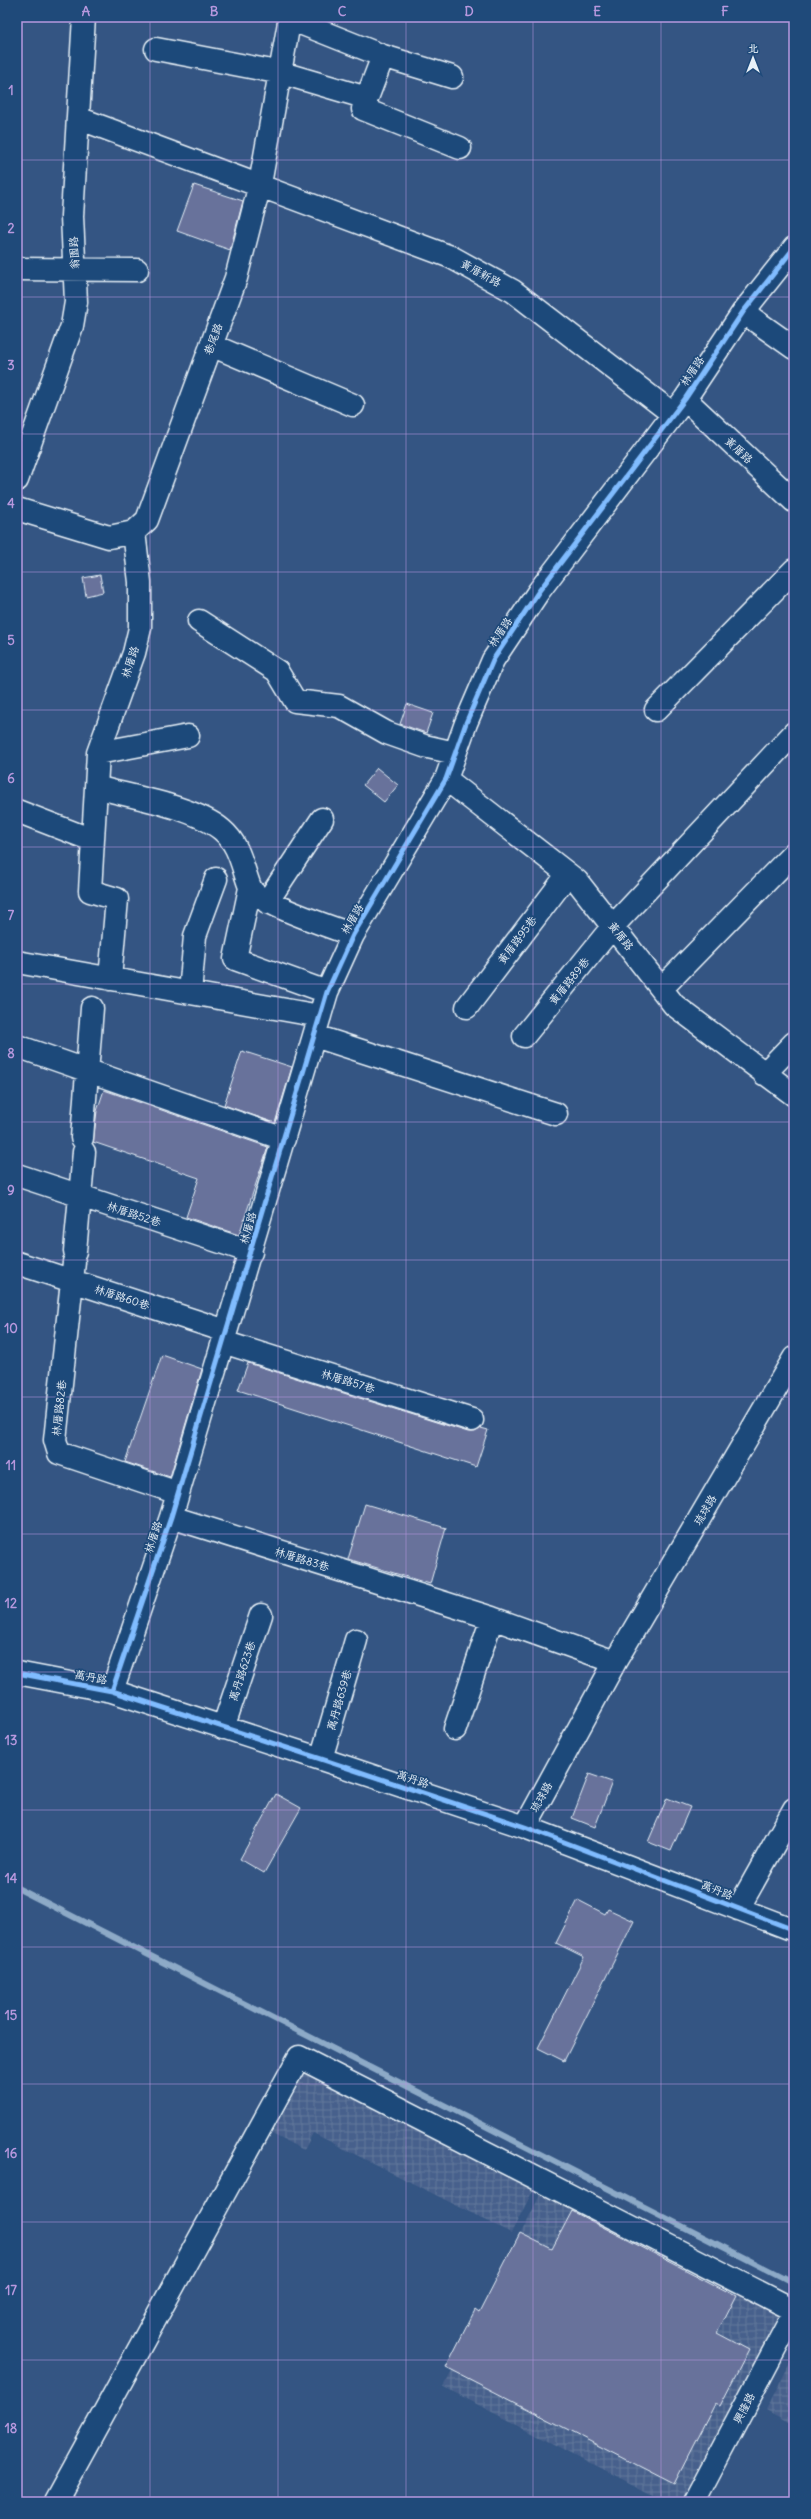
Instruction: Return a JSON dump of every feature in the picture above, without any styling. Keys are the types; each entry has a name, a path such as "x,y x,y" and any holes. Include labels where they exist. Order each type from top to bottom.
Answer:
{"street":[{"name":"翁園路","path":"17,480 72,326 76,302 72,216 84,17"},
{"path":"290,18 383,56 452,77"},
{"name":"巷尾路","path":"134,532 147,520 236,278 260,184 282,73 290,18"},
{"path":"156,49 282,73 367,98"},
{"path":"383,56 363,109 460,148"},
{"name":"黃厝新路","path":"78,118 260,184 451,257 483,273 513,291 679,406"},
{"name":"林厝路","path":"112,1691 171,1518 327,992 353,935 446,779 493,660 539,591 679,406 743,312 794,248"},
{"path":"17,269 137,270"},
{"path":"743,312 794,348"},
{"path":"211,345 353,405"},
{"name":"黃厝路","path":"679,406 794,501"},
{"path":"17,509 109,537 134,532"},
{"name":"林厝路","path":"110,979 117,899 90,891 92,840 98,753 134,653 140,628 140,582 134,532"},
{"path":"656,710 794,570"},
{"path":"199,621 277,671 295,701 340,706 387,733 424,746 455,753"},
{"path":"98,753 188,736"},
{"name":"黃厝路89巷","path":"524,1036 614,926 792,740"},
{"name":"黃厝路","path":"446,779 577,881 614,926 674,1005 764,1074 794,1094"},
{"path":"96,788 203,816 223,831 243,860 250,888 234,959 327,992"},
{"path":"17,811 92,840"},
{"path":"267,902 322,819"},
{"path":"662,988 794,853"},
{"name":"黃厝路95巷","path":"467,1007 568,874"},
{"path":"190,993 195,936 216,879"},
{"name":"林厝路","path":"250,888 267,902 353,935"},
{"path":"17,962 190,993 318,1026 556,1114"},
{"path":"74,1265 92,1008"},
{"path":"764,1074 794,1043"},
{"path":"17,1046 284,1139"},
{"name":"林厝路52巷","path":"17,1175 251,1252"},
{"name":"林厝路60巷","path":"17,1263 74,1265 225,1337"},
{"name":"林厝路82巷","path":"74,1265 56,1440 59,1454 178,1493"},
{"name":"林厝路57巷","path":"225,1337 472,1420"},
{"name":"琉球路","path":"525,1827 615,1662 794,1358"},
{"name":"林厝路83巷","path":"171,1518 492,1618"},
{"name":"萬丹路623巷","path":"223,1728 261,1614"},
{"path":"455,1729 492,1618 615,1662"},
{"name":"萬丹路639巷","path":"321,1759 356,1640"},
{"name":"萬丹路","path":"17,1673 112,1691 321,1759 525,1827 794,1930"},
{"path":"738,1909 794,1809"},
{"path":"55,2502 299,2058 794,2310"},
{"name":"興隆路","path":"694,2502 794,2313"}],"shaded area":[{"path":"311,2061 539,2179 511,2233 313,2133 304,2150 272,2134"},
{"path":"544,2187 782,2311 681,2502 664,2502 444,2387"},
{"path":"794,2355 794,2426 766,2411"}],"building":[{"path":"194,185 243,201 230,250 177,231"},
{"path":"100,575 103,592 86,596 83,578"},
{"path":"407,704 433,713 426,733 400,724"},
{"path":"377,768 398,785 384,802 363,785"},
{"path":"242,1051 292,1067 275,1123 224,1105"},
{"path":"104,1090 268,1147 239,1235 186,1217 199,1178 93,1142 97,1111"},
{"path":"162,1355 202,1369 170,1477 125,1462"},
{"path":"248,1363 468,1432 475,1432 481,1428 488,1430 476,1467 238,1390"},
{"path":"365,1504 446,1528 430,1584 348,1559"},
{"path":"589,1774 612,1782 595,1827 572,1818"},
{"path":"276,1794 301,1808 264,1873 240,1859"},
{"path":"667,1798 690,1807 671,1851 648,1842"},
{"path":"578,1900 605,1914 608,1909 634,1921 564,2061 538,2048 584,1957 556,1943"},
{"path":"572,2211 736,2296 717,2333 749,2350 720,2406 715,2404 674,2484 446,2367 475,2310 479,2313 520,2233 552,2249"}],"waterway":[{"path":"17,1888 794,2283"}],"cycle path":[{"path":"112,1691 171,1517 327,992 353,935 446,779 466,723 493,660 539,591 685,399 743,312 794,248"},
{"path":"17,1673 112,1691 321,1759 525,1827 794,1930"}]}
